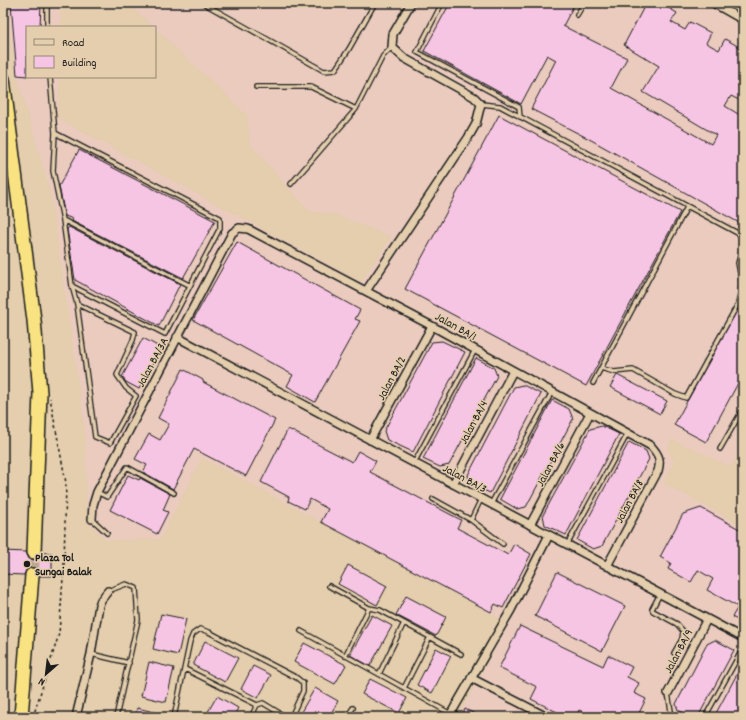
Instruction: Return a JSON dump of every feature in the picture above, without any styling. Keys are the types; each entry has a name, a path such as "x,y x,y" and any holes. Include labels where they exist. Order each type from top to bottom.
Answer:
{"highway":[{"path":"3,79 34,320 40,393 34,552"},
{"path":"20,717 32,575"}],"street":[{"path":"366,291 471,133 480,115 481,104 474,97 404,58 392,48 391,41 393,34 411,3"},
{"path":"713,3 743,20"},
{"name":"Jalan BA/3A","path":"92,519 93,505 97,492 232,233 239,228 248,229"},
{"name":"Jalan BA/1","path":"248,229 432,326 651,446"},
{"name":"Jalan BA/2","path":"370,440 432,326"},
{"name":"Jalan BA/3","path":"177,338 743,638"},
{"name":"Jalan BA/4","path":"453,484 513,371"},
{"name":"Jalan BA/6","path":"530,525 590,413"},
{"name":"Jalan BA/8","path":"607,566 658,471 660,462 658,454 651,446"},
{"path":"450,715 511,610 549,535"},
{"path":"76,717 92,654 99,605 108,591"},
{"name":"Jalan BA/9","path":"668,693 707,619"},
{"path":"471,678 547,717"}],"lane":[{"path":"47,3 47,26"},
{"path":"203,3 324,71 335,70 349,49 374,3"},
{"path":"442,3 417,52 519,107 520,117"},
{"path":"577,15 584,3"},
{"path":"291,184 356,109 383,56 392,48"},
{"path":"50,78 55,133 53,171 63,220 72,286 77,304 95,437 110,444 136,396 126,388 117,375 133,340 135,332 77,304"},
{"path":"256,87 311,87 356,109"},
{"path":"481,104 500,106 743,236"},
{"path":"55,133 220,218 220,228 164,334 72,286"},
{"path":"593,383 687,207"},
{"path":"63,220 189,285"},
{"path":"601,368 614,372 633,370 675,394 686,398 738,304 742,283 738,263 743,247"},
{"path":"414,463 475,350"},
{"path":"491,504 552,392"},
{"path":"720,449 743,408"},
{"path":"567,545 628,433"},
{"path":"97,492 107,497 127,467 174,493"},
{"path":"433,499 471,520 503,544"},
{"path":"471,520 481,499"},
{"path":"92,519 107,533"},
{"path":"108,591 126,584 136,588 138,620 116,717"},
{"path":"329,586 369,608 380,610 461,654"},
{"path":"660,594 652,609 653,611 677,624 683,631 682,639 674,652"},
{"path":"345,656 369,608"},
{"path":"378,674 404,623"},
{"path":"174,717 193,634 200,629 209,632 297,678 303,683 303,691 291,717"},
{"path":"302,631 450,715"},
{"path":"404,688 430,637"},
{"path":"705,717 743,648"},
{"path":"92,654 128,663"},
{"path":"185,669 257,705 262,703 286,717"},
{"path":"668,693 672,717"},
{"path":"251,717 257,705"},
{"path":"347,717 352,708"}],"path":[{"path":"33,717 59,634 64,564 66,483 50,397"}],"shaded area":[{"path":"5,3 61,3 61,26 26,26 26,78 60,78 57,118 361,282 391,237 337,215 309,211 250,144 247,115 156,29 156,26 152,26 128,3 743,3 743,445 731,467 672,439 667,450 674,461 663,483 743,526 743,717 458,717 509,623 202,458 160,539 105,540 87,520 85,429 50,191 17,77"}],"building":[{"path":"11,3 41,3 40,26 26,26 26,76 17,75"},
{"path":"450,3 575,3 563,26 627,58 611,88 711,144 716,135 643,92 659,66 624,45 646,3 660,3 677,13 671,22 685,30 690,22 711,33 706,43 719,50 725,39 743,49 743,54 740,61 743,63 743,102 731,96 725,106 743,117 743,225 593,141 531,109 556,60 547,55 521,104 424,51"},
{"path":"499,115 680,212 586,386 405,289"},
{"path":"79,150 215,221 183,278 65,216 59,186"},
{"path":"69,227 180,284 159,326 75,280 67,229"},
{"path":"237,242 360,310 355,319 360,321 315,402 287,386 293,375 193,320"},
{"path":"743,299 743,374 706,442 674,425"},
{"path":"143,338 161,348 139,389 126,382 122,377"},
{"path":"442,341 465,352 413,452 387,440 384,431 432,342"},
{"path":"476,358 494,368 497,376 449,465 440,467 423,459"},
{"path":"183,369 203,380 203,382 275,420 246,476 194,449 173,489 143,472 147,465 135,459 149,434 160,440 169,424 158,418"},
{"path":"617,375 667,401 660,414 610,387"},
{"path":"523,385 541,394 490,493 470,484 468,475 514,387"},
{"path":"552,400 569,409 573,419 526,507 517,509 500,499"},
{"path":"602,426 619,434 566,535 545,525 543,515 590,429"},
{"path":"288,429 352,462 358,451 376,461 370,472 461,520 457,528 508,555 514,544 531,554 503,608 495,604 491,612 321,522 328,509 310,499 305,509 288,501 289,497 261,482"},
{"path":"629,442 646,451 649,459 602,546 593,549 577,540"},
{"path":"128,475 139,480 140,478 170,494 163,510 168,512 157,534 110,510"},
{"path":"701,508 743,531 743,623 732,617 738,607 707,590 713,579 698,570 691,582 668,569 671,563 660,557 683,514"},
{"name":"Plaza Tol Sungai Balak","path":"3,551 26,552 29,559 34,560 38,559 42,553 52,553 52,576 40,576 37,569 32,567 26,570 24,575 3,574"},
{"path":"348,565 387,586 377,605 338,584"},
{"path":"557,572 625,606 602,651 535,616"},
{"path":"406,596 446,617 436,636 396,615"},
{"path":"161,614 186,619 178,655 153,649"},
{"path":"372,615 392,626 370,666 350,655"},
{"path":"520,626 603,666 608,655 632,667 627,677 639,683 634,693 646,699 637,717 629,717 623,714 622,717 594,717 579,710 576,717 567,717 531,699 537,687 499,668"},
{"path":"715,640 734,650 698,717 691,717 678,710 676,704 707,644"},
{"path":"205,641 238,658 225,682 193,665"},
{"path":"304,643 346,665 335,684 294,662"},
{"path":"436,648 451,656 432,693 417,685"},
{"path":"149,662 174,668 166,702 141,696"},
{"path":"743,663 743,717 714,717"},
{"path":"253,666 271,675 258,698 241,689"},
{"path":"370,679 407,698 399,713 362,694"},
{"path":"315,688 338,701 329,717 298,717"},
{"path":"217,696 238,708 233,717 205,717"},
{"path":"137,708 167,715 167,717 135,717"},
{"path":"465,709 481,717 461,717"}],"tunnel":[{"path":"32,575 34,552"}],"place":[{"name":"Plaza Tol Sungai Balak","path":"27,564"}]}
